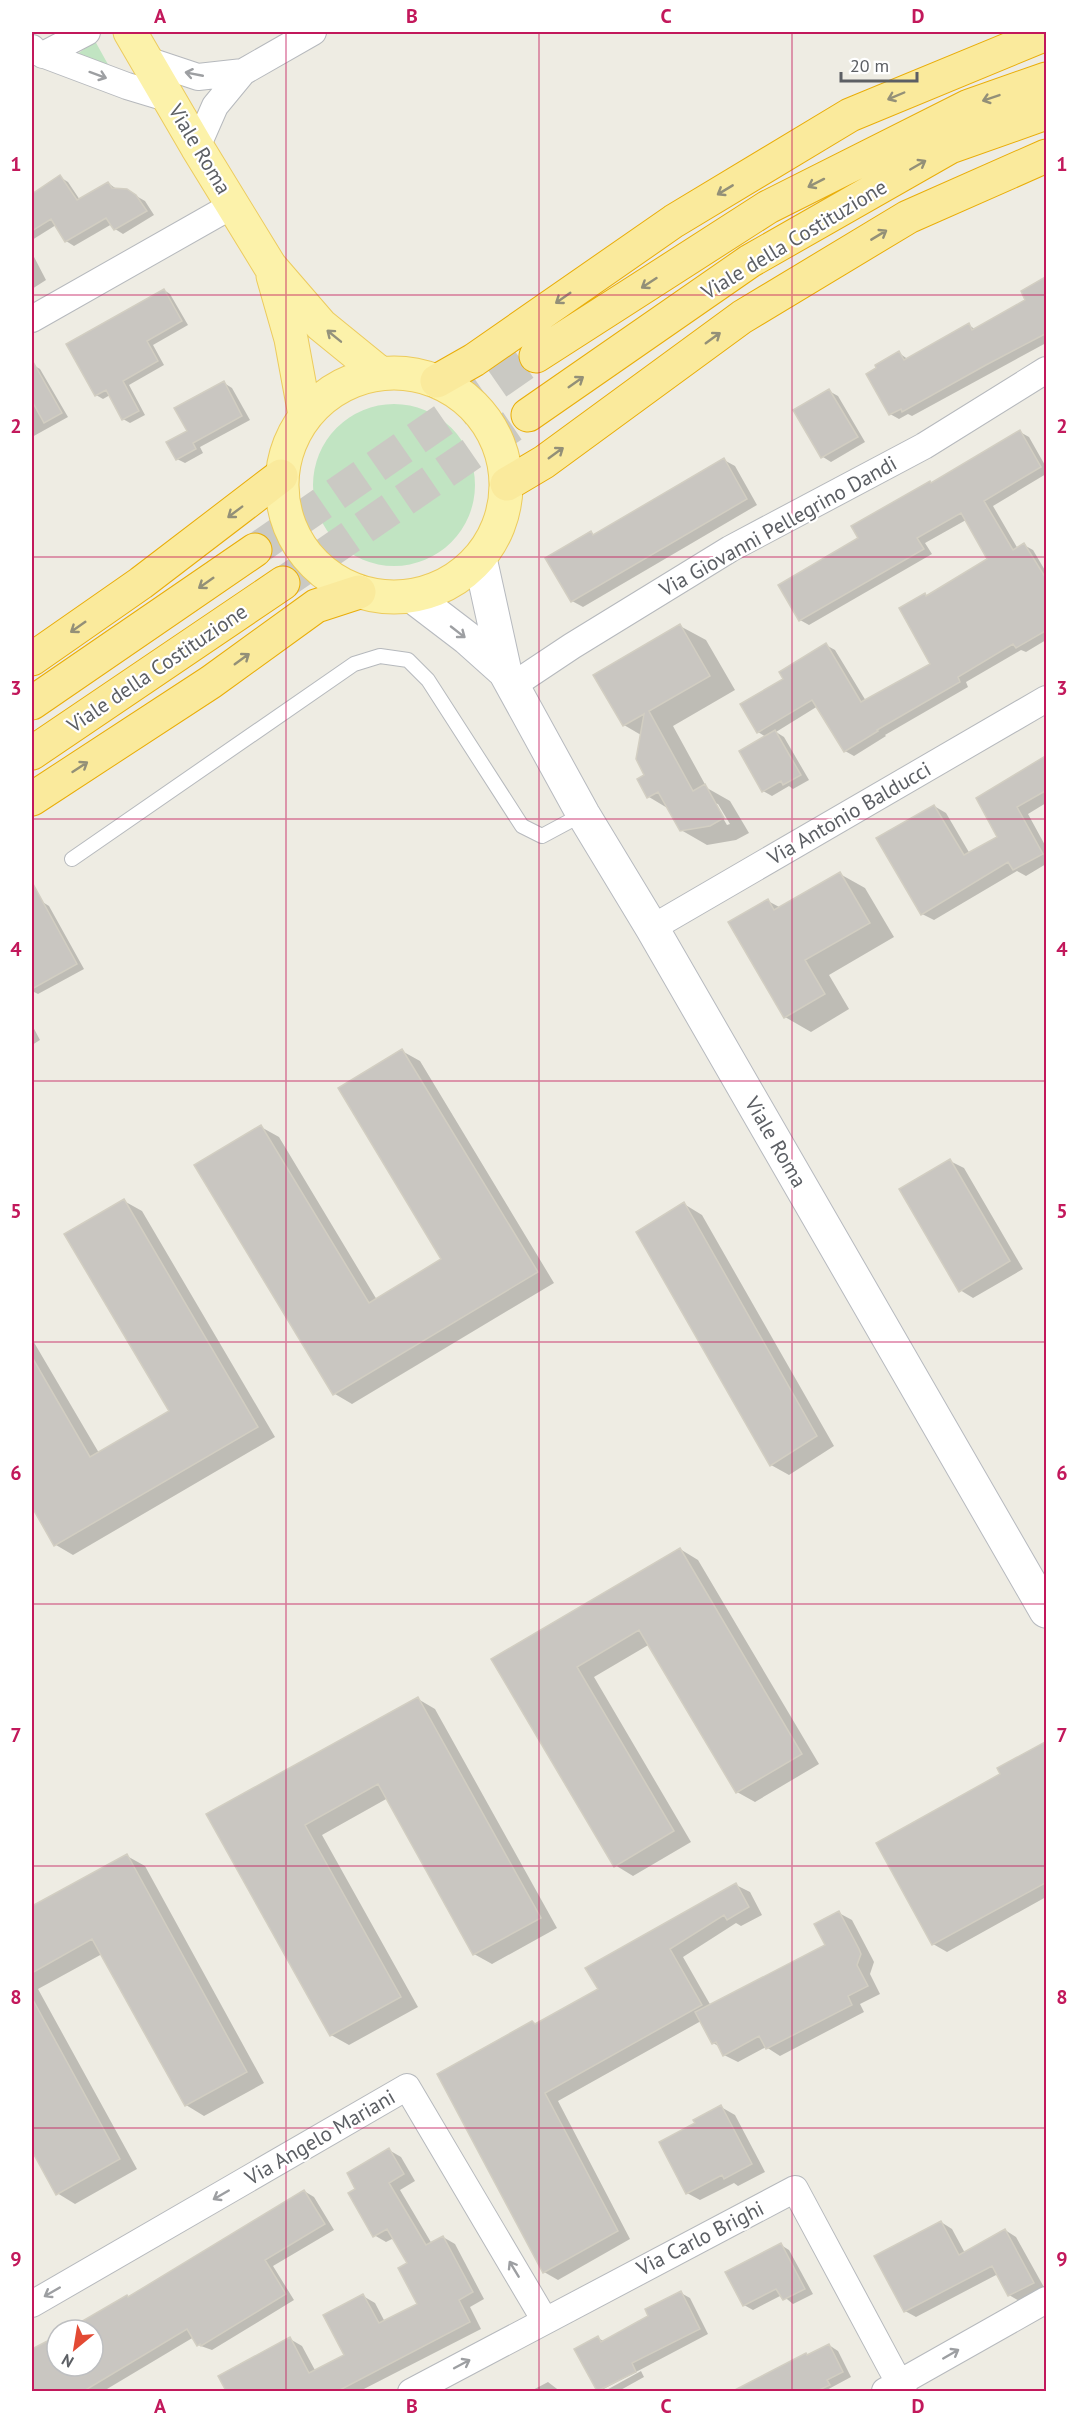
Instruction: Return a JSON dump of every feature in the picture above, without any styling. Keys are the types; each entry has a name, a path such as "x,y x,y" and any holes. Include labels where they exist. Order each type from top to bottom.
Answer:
{"highway":[{"path":"436,381 474,360 674,220 850,115 1047,34"},
{"name":"Viale della Costituzione","path":"536,356 768,207 969,106 1047,78"},
{"name":"Viale della Costituzione","path":"528,415 750,261 950,147 1047,112"},
{"path":"507,484 544,462 742,317 908,218 1047,156"},
{"path":"32,659 141,583 281,476"},
{"name":"Viale della Costituzione","path":"32,703 255,549"},
{"name":"Viale della Costituzione","path":"32,753 283,583"},
{"path":"32,799 211,682 316,606 359,592"}],"main road":[{"name":"Viale Roma","path":"130,32 270,266 321,325 380,373"},
{"name":"Viale Roma","path":"270,266 291,339 305,415"},
{"path":"380,373 409,373 436,381 465,398 487,422 502,452 507,484 504,511 495,536 480,558 460,576 438,589 412,596 385,597 359,592 326,574 300,548 285,513 281,476 289,444 305,415 326,395 351,381 380,373"},
{"name":"Viale Roma","path":"480,558 509,679 583,814 652,928 1047,1611"},
{"name":"Viale Roma","path":"412,596 466,638 509,679"}],"street":[{"path":"38,51 87,32"},
{"path":"197,147 215,106 243,72 313,32"},
{"path":"38,51 127,86 170,99"},
{"path":"147,60 198,77 243,72"},
{"path":"32,319 233,205"},
{"name":"Via Giovanni Pellegrino Dandi","path":"509,679 572,645 730,549 924,446 1047,370"},
{"name":"Via Antonio Balducci","path":"652,928 1047,699"},
{"name":"Via Angelo Mariani","path":"32,2304 407,2087 544,2319"},
{"name":"Via Carlo Brighi","path":"411,2391 544,2319 795,2189 896,2389"},
{"path":"896,2389 1047,2300"}],"lane":[{"path":"72,859 354,664 380,656 408,660 428,680 522,826 542,836 583,814"}],"green space":[{"path":"95,41 110,68 72,58"},
{"path":"394,404 410,405 425,410 439,417 451,428 462,440 469,454 474,469 474,501 469,516 462,530 451,542 439,553 425,560 410,565 394,566 378,565 363,560 349,553 337,542 326,530 319,516 314,501 313,485 314,469 319,454 326,440 337,428 349,417 363,410 378,405"}],"building":[{"path":"60,175 77,200 108,182 112,188 127,189 136,195 147,211 114,230 106,218 65,242 51,219 32,231 32,194"},
{"path":"1047,276 1047,336 1045,334 902,412 901,409 889,415 866,374 876,368 875,365 899,351 904,360 969,323 972,330 1025,300 1021,291"},
{"path":"164,289 182,321 147,341 158,361 123,381 139,411 122,420 106,390 95,396 66,344"},
{"path":"32,360 62,413 44,423 32,401"},
{"path":"224,381 242,416 193,443 196,449 176,460 166,442 187,431 174,408"},
{"path":"829,389 858,437 821,458 793,410"},
{"path":"1020,430 1041,467 984,501 1013,550 1024,543 1047,580 1047,630 1016,648 1013,644 958,677 960,682 844,752 812,700 757,733 740,704 783,679 779,672 826,643 861,702 930,664 899,608 925,593 926,596 987,559 961,513 917,538 924,549 799,621 778,585 858,538 851,526 930,481 931,483"},
{"path":"724,458 747,499 571,602 545,558 591,531 593,535"},
{"path":"680,624 710,676 649,711 693,791 705,784 724,818 710,826 680,831 658,792 647,798 637,779 644,775 636,759 644,714 623,726 593,675"},
{"path":"775,730 801,775 783,785 781,781 762,792 739,751"},
{"path":"1047,755 1047,790 1017,807 1043,854 1013,870 1008,862 921,915 876,838 934,805 964,855 997,837 976,798"},
{"path":"840,872 870,923 805,960 825,994 784,1018 728,922 768,899 774,910"},
{"path":"32,882 77,964 32,989"},
{"path":"402,1049 538,1272 333,1395 194,1165 261,1125 369,1303 441,1259 338,1088"},
{"path":"950,1159 1010,1261 959,1292 899,1189"},
{"path":"124,1199 258,1427 54,1546 32,1507 32,1357 90,1457 169,1411 64,1234"},
{"path":"684,1202 817,1436 770,1466 636,1232"},
{"path":"680,1548 802,1754 736,1793 639,1630 577,1667 674,1831 614,1867 491,1659"},
{"path":"418,1697 541,1918 473,1955 378,1784 305,1825 401,1997 330,2036 206,1814"},
{"path":"1047,1741 1047,1882 932,1945 876,1843 1000,1774 997,1768"},
{"path":"127,1854 247,2072 185,2106 92,1939 32,1973 32,1906"},
{"path":"736,1883 749,1907 727,1920 724,1915 670,1949 702,2005 545,2093 618,2231 543,2273 437,2074 532,2021 535,2024 598,1989 585,1968"},
{"path":"839,1911 861,1954 857,1965 868,1986 848,1996 852,2005 766,2049 759,2036 723,2056 716,2042 712,2044 695,2012 825,1945 814,1924"},
{"path":"32,1998 120,2159 56,2195 32,2151"},
{"path":"721,2105 752,2164 724,2179 722,2175 686,2194 659,2142 695,2123 693,2120"},
{"path":"389,2148 404,2174 389,2183 426,2245 443,2236 473,2292 459,2300 470,2322 338,2391 226,2391 218,2376 290,2337 309,2373 344,2355 323,2315 363,2294 379,2323 417,2304 398,2268 407,2263 387,2229 373,2237 348,2193 355,2189 347,2173"},
{"path":"304,2190 325,2224 265,2260 286,2294 201,2346 200,2344 197,2346 187,2329 84,2391 32,2391 32,2349 45,2342 45,2378 105,2378 105,2318 88,2318 127,2295 128,2297"},
{"path":"941,2221 959,2255 1005,2229 1034,2283 1008,2296 992,2266 904,2312 874,2256"},
{"path":"781,2243 805,2289 783,2300 776,2289 743,2306 725,2272"},
{"path":"681,2291 700,2329 632,2363 636,2372 597,2391 574,2349 598,2336 601,2342 648,2316 645,2309"},
{"path":"829,2344 843,2372 827,2380 830,2385 817,2391 733,2391 806,2353 807,2355"}],"tunnel":[{"path":"255,550 536,356"},
{"path":"283,583 528,415"}]}
